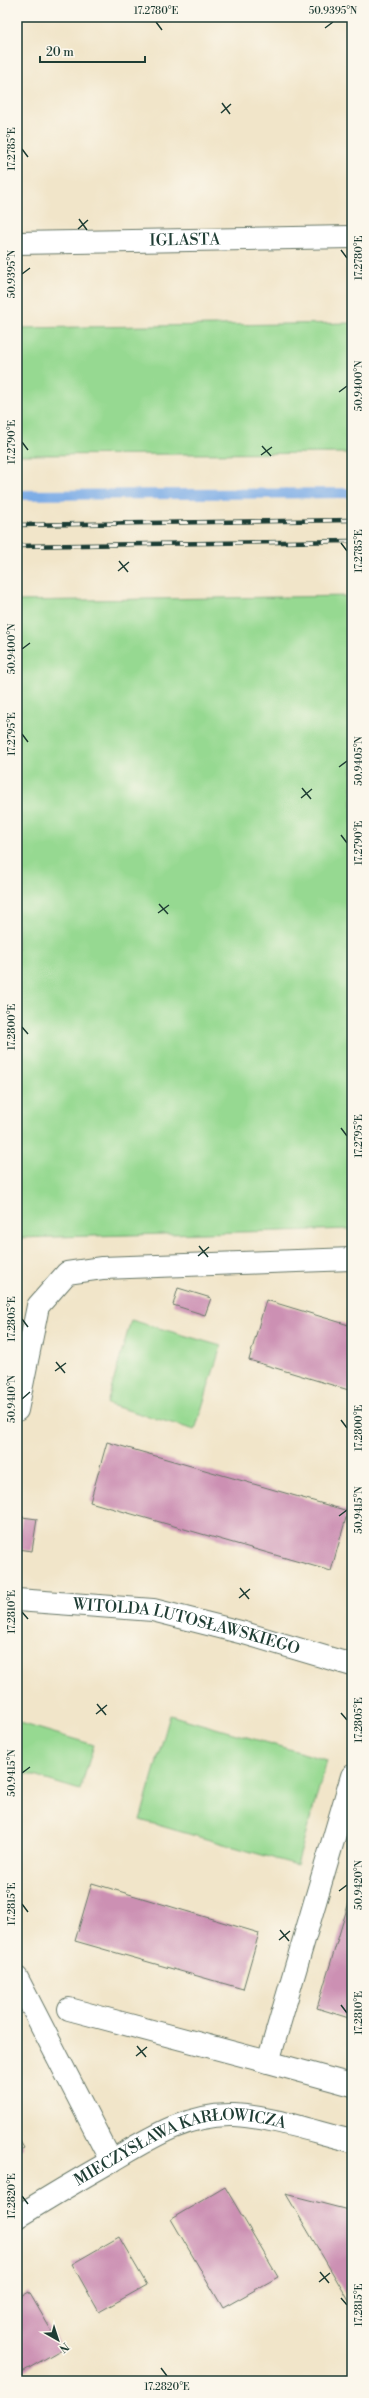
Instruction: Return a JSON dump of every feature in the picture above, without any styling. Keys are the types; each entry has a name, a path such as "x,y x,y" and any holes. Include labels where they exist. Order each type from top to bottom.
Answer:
{"street":[{"name":"IGLASTA","path":"17,243 352,237"},
{"path":"17,1410 38,1306 67,1273 102,1268 352,1259"},
{"name":"WITOLDA LUTOSŁAWSKIEGO","path":"17,1600 153,1610 244,1632 352,1665"},
{"path":"268,2062 352,1776"},
{"path":"17,1978 111,2161"},
{"path":"69,2009 352,2085"},
{"name":"MIECZYSŁAWA KARŁOWICZA","path":"17,2217 160,2133 187,2122 210,2116 233,2115 254,2117 352,2141"}],"green space":[{"path":"352,323 352,453 17,455 17,328"},
{"path":"352,596 352,1229 17,1238 17,601"},
{"path":"131,1320 221,1346 195,1430 107,1404"},
{"path":"170,1715 327,1760 297,1865 140,1820"},
{"path":"17,1722 94,1745 80,1790 17,1771"}],"building":[{"path":"178,1288 211,1298 205,1315 173,1305"},
{"path":"266,1300 352,1326 352,1391 249,1360"},
{"path":"107,1442 348,1511 331,1571 90,1502"},
{"path":"22,1517 37,1519 32,1551 17,1549"},
{"path":"92,1883 259,1933 243,1989 75,1941"},
{"path":"352,1892 352,2019 317,2008"},
{"path":"17,2136 24,2148 17,2152"},
{"path":"225,2187 278,2277 223,2308 171,2219"},
{"path":"286,2194 352,2211 352,2306"},
{"path":"119,2237 147,2285 99,2312 72,2264"},
{"path":"29,2292 62,2349 17,2375 17,2299"}],"waterway":[{"path":"17,495 352,493"}],"railway":[{"path":"17,525 352,520"},
{"path":"17,546 352,541"}]}
